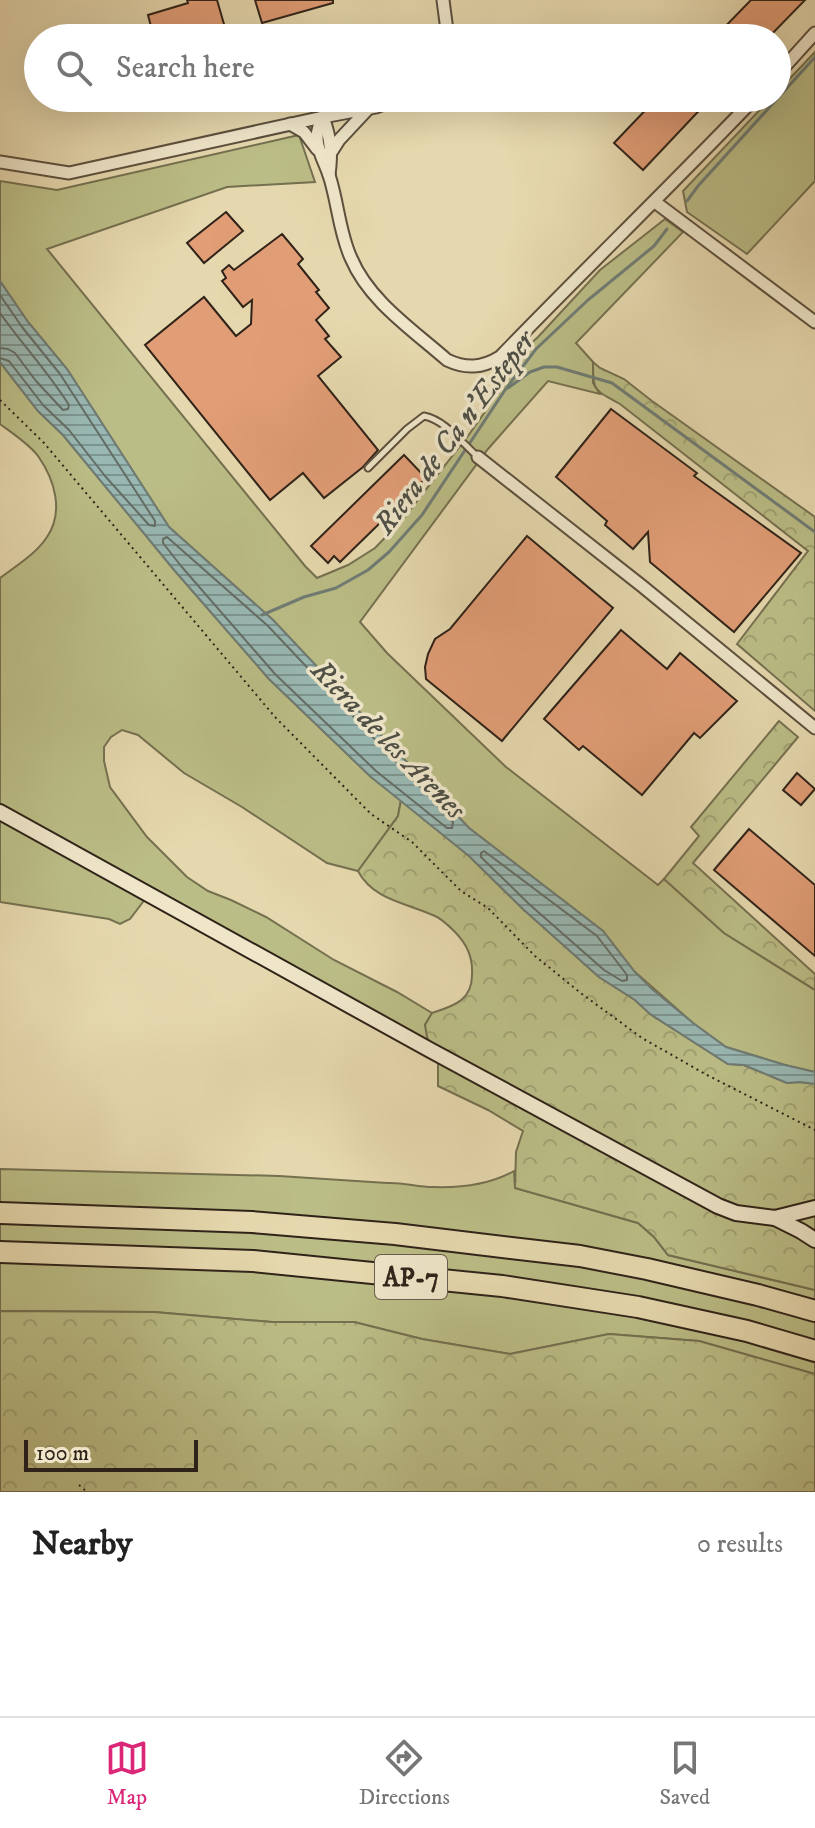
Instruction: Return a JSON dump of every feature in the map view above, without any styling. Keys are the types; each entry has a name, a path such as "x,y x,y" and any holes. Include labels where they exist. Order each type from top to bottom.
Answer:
{"highway":[{"name":"AP-7","path":"0,1213 252,1222 525,1249 661,1272 815,1311"},
{"name":"AP-7","path":"0,1252 253,1261 502,1286 638,1307 747,1331 815,1351"}],"main road":[{"path":"0,812 693,1193 736,1213 775,1218 815,1239"},
{"path":"775,1218 815,1208"},
{"path":"815,1215 812,1229 815,1239"}],"street":[{"path":"443,0 446,24"},
{"path":"791,60 815,33"},
{"path":"0,162 69,173 352,112"},
{"path":"326,152 366,112"},
{"path":"323,117 329,132 326,152 329,176 346,243 360,276 374,294 447,360 470,367 490,363 500,357 742,112"},
{"path":"290,124 326,152"},
{"path":"655,202 815,322"},
{"path":"478,457 815,728"}],"lane":[{"path":"368,468 424,416 434,418 478,457"}],"path":[{"path":"0,400 53,453 275,717 371,814 420,849 461,891 488,908 535,956 642,1038 815,1130"},
{"path":"79,1485 87,1492"}],"green space":[{"path":"815,52 815,181 747,254 687,212 683,191 758,112 791,112 791,77"},
{"path":"299,135 315,182 227,187 47,249 317,578 348,565 375,548 402,520 508,379 500,371 538,337 600,270 665,219 683,232 576,343 593,362 593,383 600,394 548,381 488,449 360,622 387,653 506,767 658,885 664,879 724,933 815,990 815,1072 726,1047 693,1023 634,971 603,931 469,828 273,620 169,527 67,369 28,322 0,281 0,181 57,190"},
{"path":"0,362 38,411 63,435 269,679 371,777 401,800 398,816 358,871 327,863 184,773 138,735 122,730 111,737 104,747 110,787 147,837 187,877 208,891 266,917 334,960 432,1013 425,1025 433,1051 146,898 130,919 120,924 109,919 0,902 0,578 47,537 56,507 53,486 38,456 0,424"},
{"path":"593,362 624,379 815,517 815,711 737,644 808,551 620,404 600,392 595,385"},
{"path":"779,721 798,737 693,863 815,974 815,990 724,933 664,879 699,836 691,827"},
{"path":"401,800 469,856 599,977 635,1000 650,1014 728,1064 744,1065 787,1083 815,1084 815,1290 668,1255 638,1223 515,1188 516,1152 523,1131 438,1086 438,1062 427,1037 425,1025 432,1013 454,1005 469,991 472,968 466,946 440,919 382,895 364,881 358,871 398,816"},
{"path":"0,1169 279,1176 427,1187 464,1186 514,1171 515,1188 638,1223 668,1255 815,1290 815,1374 699,1341 609,1334 510,1354 422,1339 354,1322 272,1322 154,1312 0,1311"},
{"path":"0,1311 154,1312 272,1322 354,1322 422,1339 510,1354 609,1334 699,1341 815,1374 815,1492 0,1492"}],"water":[{"path":"0,281 28,322 67,369 169,527 273,620 469,828 603,931 634,971 693,1023 726,1047 815,1072 815,1084 787,1083 744,1065 728,1064 599,977 469,856 371,777 269,679 63,435 38,411 0,362"}],"building":[{"path":"187,0 217,0 224,24 150,24 148,15 188,3"},
{"path":"255,0 333,0 333,3 262,23"},
{"path":"751,0 805,0 782,24 728,24"},
{"path":"644,112 698,112 643,170 614,143"},
{"path":"226,212 243,231 204,263 187,243"},
{"path":"282,234 303,259 298,264 329,308 316,320 329,336 325,339 341,357 318,376 378,450 363,467 324,498 303,473 270,500 145,345 204,297 236,336 251,324 252,300 243,307 222,281 226,278 222,271 229,265 234,270"},
{"path":"611,409 697,473 694,476 801,553 734,632 650,562 648,532 633,549 605,525 607,521 556,477"},
{"path":"404,455 426,478 340,562 334,556 328,563 311,546"},
{"path":"527,536 613,608 502,741 426,679 425,667 435,639 450,629"},
{"path":"621,630 667,669 680,653 737,701 700,738 694,733 642,795 583,746 579,750 544,719"},
{"path":"797,773 815,789 801,805 783,790"},
{"path":"749,829 815,885 815,956 714,870"}],"waterway":[{"name":"Riera de Ca n'Esteper","path":"791,83 815,57"},
{"name":"Riera de Ca n'Esteper","path":"687,201 765,112"},
{"name":"Riera de Ca n'Esteper","path":"262,615 304,597 336,588 368,570 389,552 422,515 536,349 588,300 654,246 667,229"},
{"path":"508,388 530,372 544,367 557,367 612,383 815,532"}],"water label":[{"name":"Riera de les Arenes","path":"389,739"}]}
